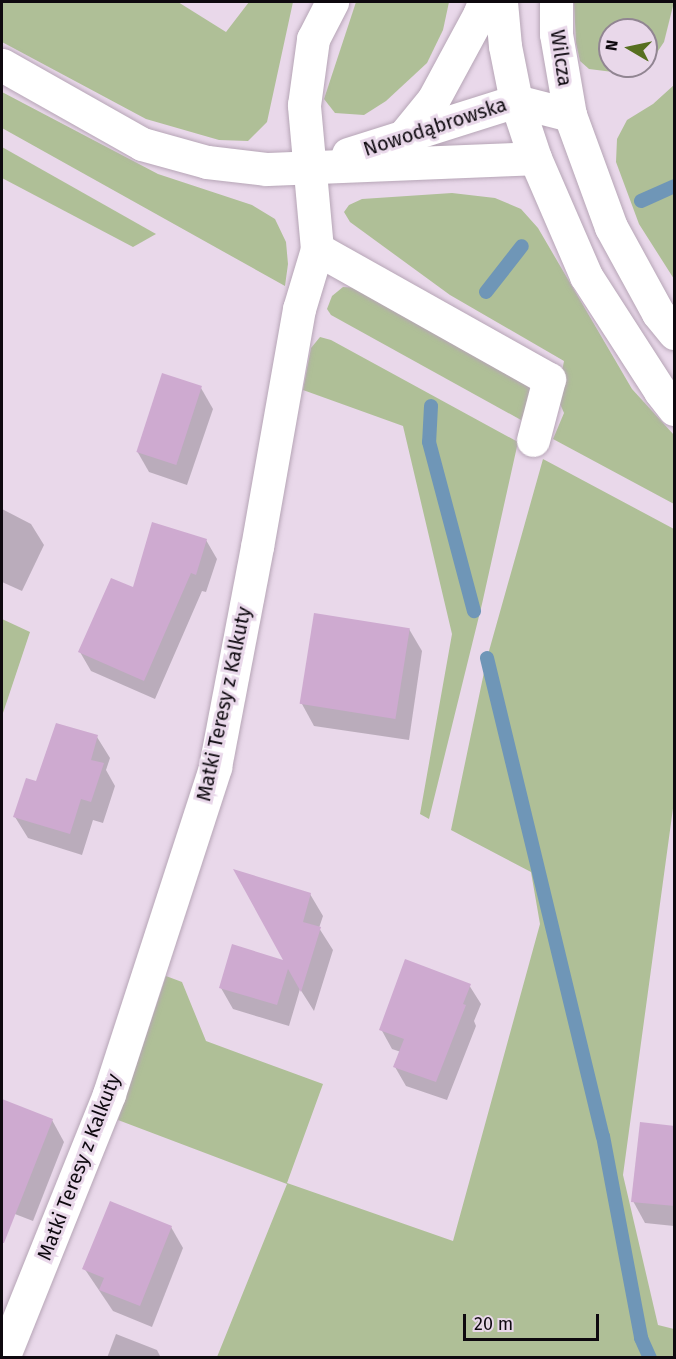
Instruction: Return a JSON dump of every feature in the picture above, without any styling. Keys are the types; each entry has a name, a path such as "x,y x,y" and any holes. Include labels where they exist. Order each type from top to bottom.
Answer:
{"street":[{"name":"Matki Teresy z Kalkuty","path":"3,1358 109,1094 215,767 299,309 317,249 304,105 313,39 332,2"},
{"path":"402,138 433,100 484,2"},
{"path":"501,2 505,46 516,101 535,158 586,276 660,391 675,409"},
{"name":"Wilcza","path":"556,2 556,34 570,115"},
{"name":"Nowodąbrowska","path":"2,65 142,144 207,162 266,169 535,158"},
{"name":"Nowodąbrowska","path":"308,167 516,101 570,115"},
{"path":"535,158 570,115"},
{"path":"570,115 611,227 658,313 675,333"},
{"path":"317,249 549,379 533,440"}],"green space":[{"path":"2,2 178,2 226,32 249,2 293,2 267,122 248,141 219,140 146,119 2,42"},
{"path":"356,2 449,2 443,30 427,63 386,101 364,115 335,113 324,99"},
{"path":"574,2 674,2 664,42 658,51 658,18 598,18 598,70 589,69 580,61 576,43"},
{"path":"674,85 674,279 639,224 616,162 617,139 627,120 653,104"},
{"path":"2,92 158,174 252,205 275,219 286,242 288,264 285,286 2,128"},
{"path":"2,147 156,234 133,247 2,178"},
{"path":"452,193 495,198 521,209 538,228 632,389 674,435 674,504 553,439 564,413 557,397 564,361 450,295 350,222 344,212 349,205 362,199"},
{"path":"343,287 360,288 534,389 521,420 331,315 327,309 332,296"},
{"path":"320,337 331,340 518,442 482,604 429,819 420,814 452,634 403,426 303,390 311,348"},
{"path":"543,459 674,529 674,801 623,1175 658,1325 674,1329 674,1357 217,1357 287,1184 118,1120 166,976 182,982 206,1041 323,1084 287,1183 453,1241 540,924 531,872 451,830 487,658"},
{"path":"2,619 30,632 2,716"}],"building":[{"path":"162,373 202,386 176,465 136,452"},
{"path":"152,522 207,539 196,575 191,573 144,681 78,652 111,578 133,587"},
{"path":"314,613 410,628 395,719 300,704"},
{"path":"56,723 98,735 91,760 104,763 91,802 81,799 70,834 13,817 26,778 36,781"},
{"path":"233,869 311,893 303,922 321,927 301,992 288,969 277,1005 219,988 232,944 283,960"},
{"path":"405,959 471,984 463,1004 466,1005 436,1082 393,1067 404,1039 379,1030"},
{"path":"2,1099 53,1119 4,1243 2,1243"},
{"path":"640,1122 675,1126 675,1206 631,1202"},
{"path":"110,1201 172,1226 140,1306 99,1290 104,1278 82,1269"}],"waterway":[{"path":"641,201 674,186"},
{"path":"486,292 522,246"},
{"path":"431,406 429,442 474,611"},
{"path":"487,658 603,1136 641,1338 650,1358"}]}
